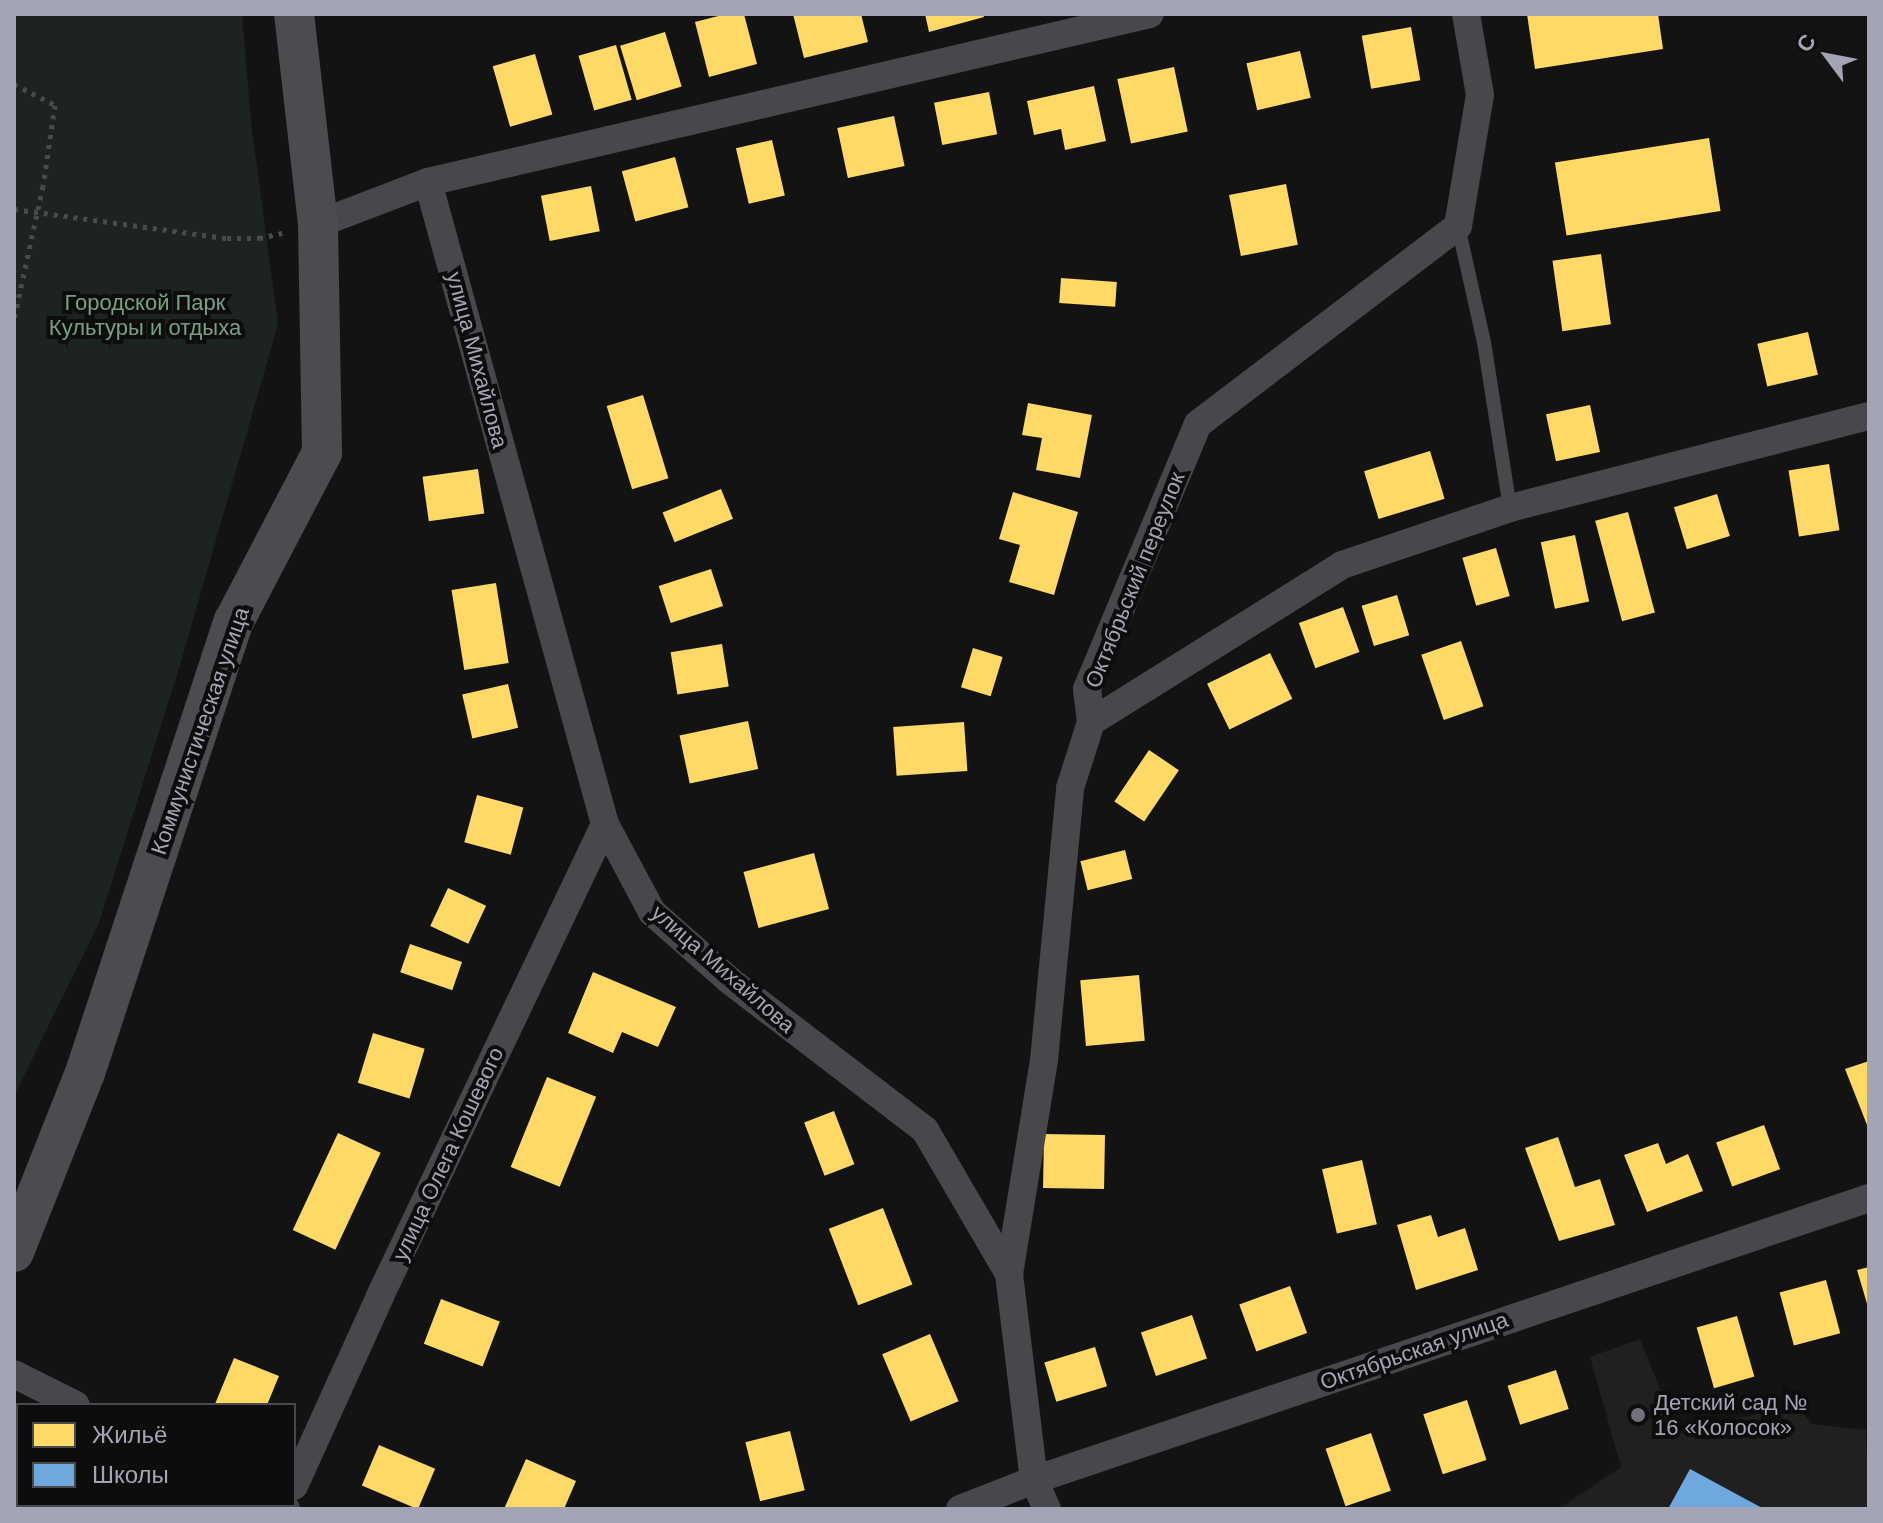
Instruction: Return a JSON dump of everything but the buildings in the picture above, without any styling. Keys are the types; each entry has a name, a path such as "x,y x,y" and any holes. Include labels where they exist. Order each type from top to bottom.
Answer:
{"street":[{"name":"Коммунистическая улица","path":"14,1252 85,1073 234,621 322,453 318,224 294,14"},
{"path":"318,224 428,182 1150,14"},
{"path":"1458,226 1480,95 1466,14"},
{"name":"улица Михайлова","path":"428,182 605,824 652,912 729,980 925,1130 1009,1274 1034,1480 1047,1509"},
{"name":"Октябрьский переулок","path":"1009,1274 1044,1060 1070,788 1091,722 1087,689 1198,424 1458,226"},
{"path":"1091,722 1342,565 1510,508 1869,416"},
{"name":"улица Олега Кошевого","path":"296,1482 605,824"},
{"name":"Октябрьская улица","path":"960,1509 1034,1480 1869,1198"},
{"path":"14,1374 72,1403"}],"lane":[{"path":"1458,226 1484,342 1510,508"}],"path":[{"path":"14,84 55,105 39,212 14,319"},
{"path":"14,209 227,238 259,238 318,224"}],"shaded area":[{"name":"Детский сад № 16 «Колосок»","path":"1640,1339 1677,1431 1797,1406 1812,1424 1866,1430 1869,1509 1559,1509 1621,1467 1590,1357"}],"green space":[{"name":"Городской Парк Культуры и отдыха","path":"14,14 242,14 251,122 278,324 181,662 99,923 14,1096"}],"place":[{"name":"Детский сад № 16 «Колосок»","path":"1638,1415"}]}
